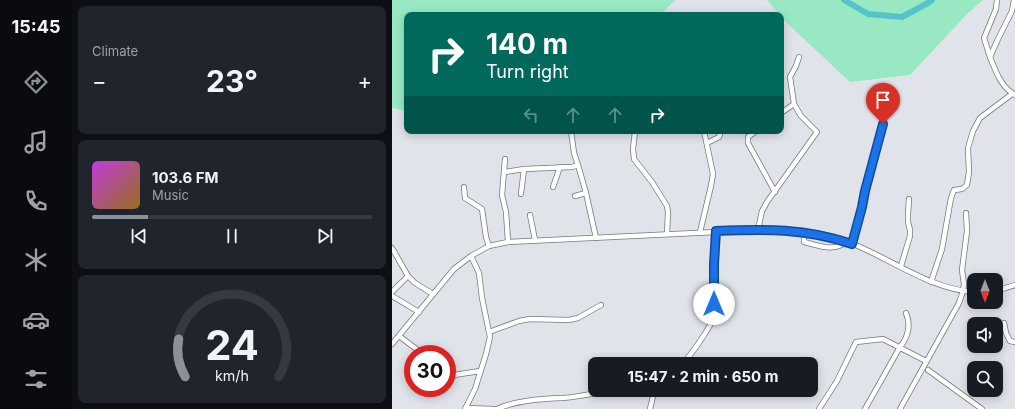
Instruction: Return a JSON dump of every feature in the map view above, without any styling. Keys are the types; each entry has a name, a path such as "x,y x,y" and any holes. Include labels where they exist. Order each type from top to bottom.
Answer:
{"street":[{"path":"931,282 942,249 954,190 962,189 967,185 969,172 968,148 973,131 980,118 1014,95 1007,90 999,79 984,38 996,9 997,0"},
{"path":"990,57 1012,11 1014,0"},
{"path":"758,230 762,211 817,132 801,116 794,104 790,77 799,57"},
{"path":"784,111 794,104"},
{"path":"850,243 862,207 883,124"},
{"path":"571,134 574,153 586,193 596,238"},
{"path":"635,134 633,149 634,159 664,200 668,212 667,234"},
{"path":"700,232 713,174 705,134"},
{"path":"707,143 719,137 720,134"},
{"path":"752,134 748,137 748,143 775,192"},
{"path":"505,159 502,195 506,212 508,242"},
{"path":"505,172 524,169 572,167 578,165"},
{"path":"553,187 560,168"},
{"path":"521,194 524,169"},
{"path":"464,186 465,198 482,209 486,237 489,246"},
{"path":"576,196 586,193"},
{"path":"900,266 910,236 908,222 909,199"},
{"path":"900,409 959,303 963,291 964,280 962,270 967,231 966,214"},
{"path":"530,215 535,240"},
{"path":"392,344 454,269 489,246 508,242 716,231 783,230 804,232 829,236 850,243 931,282 967,291"},
{"path":"689,357 713,322 715,315 714,264 716,231"},
{"path":"804,232 804,242 836,248 850,243"},
{"path":"392,248 408,276 415,283 433,294"},
{"path":"472,256 479,272 482,298 489,332 489,343 475,389 466,408 494,409"},
{"path":"392,292 408,276"},
{"path":"1003,289 1015,285"},
{"path":"392,296 419,312"},
{"path":"489,332 519,321 530,319 569,320 578,318 601,305"},
{"path":"865,409 900,346 904,342 909,328 909,320 906,313"},
{"path":"1004,323 1008,338 1010,341 1015,342"},
{"path":"399,336 411,345"},
{"path":"819,409 837,381 856,342 881,338 900,346 925,362 928,370 982,409"},
{"path":"920,371 928,370"},
{"path":"456,375 480,371"},
{"path":"497,409 524,402 565,398 588,394"},
{"path":"650,409 654,397"}],"green space":[{"path":"392,0 675,0 663,12 404,12 404,110 392,108"},
{"path":"767,0 983,0 967,14 910,75 850,82 790,26 784,19 784,12 778,12"}],"waterway":[{"path":"844,0 868,14 902,17 932,0"}],"route":[{"path":"714,304 716,231 799,231 829,236 852,244 883,124"}]}
